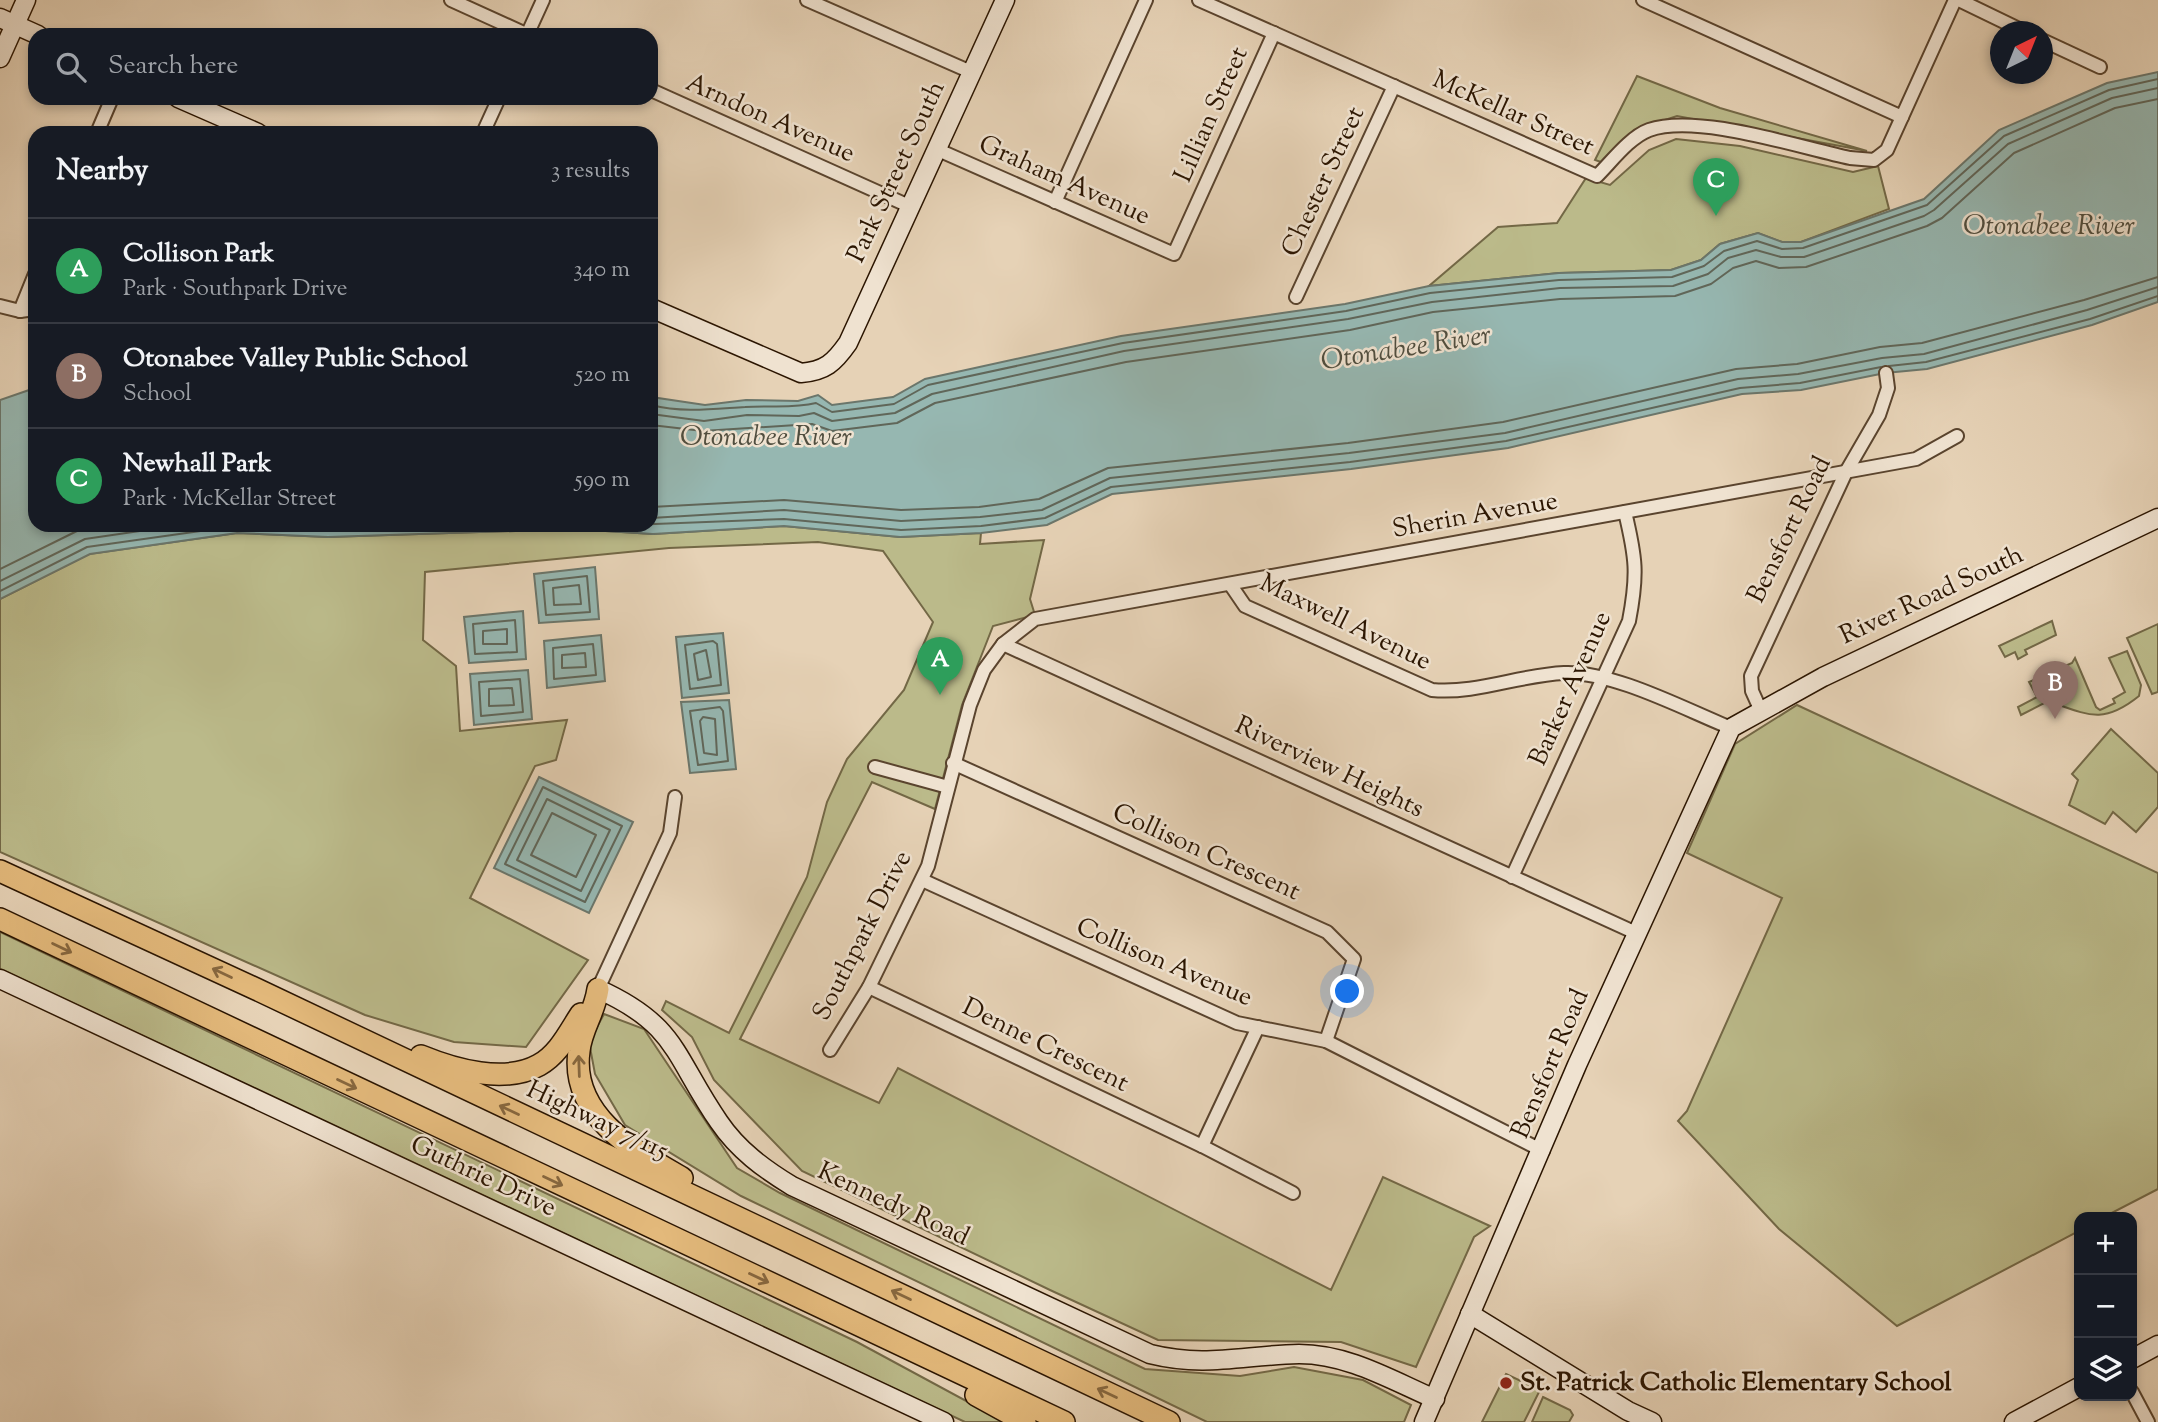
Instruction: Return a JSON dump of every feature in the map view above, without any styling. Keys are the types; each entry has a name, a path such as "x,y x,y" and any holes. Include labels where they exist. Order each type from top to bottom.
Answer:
{"highway":[{"name":"Highway 7/115","path":"0,871 256,989 1169,1422"},
{"path":"0,919 1064,1422"},
{"path":"256,989 438,1063 496,1074 513,1073 539,1065 562,1045 598,989"},
{"path":"598,989 596,1005 579,1049 578,1064 587,1100 609,1130 640,1154 859,1275"},
{"path":"874,1332 911,1360 1025,1422"}],"street":[{"path":"0,58 8,21 26,0"},
{"path":"451,0 513,28"},
{"path":"531,28 543,0"},
{"path":"807,0 971,72"},
{"name":"Park Street South","path":"658,311 801,373 819,371 833,364 848,342 1005,0"},
{"path":"1055,202 1146,0"},
{"name":"McKellar Street","path":"1199,0 1597,176 1647,131 1675,123 1706,126 1850,159 1874,160 1887,150 1902,117"},
{"path":"1643,0 1667,5 1902,117 1957,0 2002,21"},
{"path":"8,21 28,30"},
{"name":"Lillian Street","path":"1174,254 1274,33"},
{"path":"2053,45 2100,67"},
{"name":"Chester Street","path":"1296,297 1394,86"},
{"name":"Arndon Avenue","path":"658,93 909,206"},
{"path":"100,126 109,105"},
{"path":"190,105 227,126"},
{"path":"486,126 496,105"},
{"name":"Graham Avenue","path":"936,149 1174,254"},
{"path":"20,311 28,291"},
{"path":"0,306 20,311 28,310"},
{"name":"Bensfort Road","path":"1761,711 1752,691 1751,676 1846,472 1880,415 1888,388 1886,373"},
{"name":"Sherin Avenue","path":"1003,644 1035,619 1916,459 1957,436"},
{"name":"Barker Avenue","path":"1512,877 1629,621 1636,582 1636,561 1625,512"},
{"name":"River Road South","path":"1731,728 1823,677 2158,518"},
{"name":"Maxwell Avenue","path":"1230,584 1245,606 1432,690 1457,692 1564,673 1602,676 1731,728"},
{"name":"Southpark Drive","path":"830,1050 869,987 922,880 953,763 975,694 985,670 1003,644"},
{"name":"Riverview Heights","path":"1003,644 1636,933"},
{"name":"Bensfort Road","path":"1424,1422 1636,933 1731,728"},
{"name":"Collison Crescent","path":"953,763 1327,932 1354,959 1326,1041"},
{"path":"874,767 948,787"},
{"path":"598,989 670,833 675,797"},
{"name":"Collison Avenue","path":"922,880 1237,1023 1326,1041 1543,1151"},
{"name":"Guthrie Drive","path":"0,979 944,1422"},
{"name":"Denne Crescent","path":"869,987 1202,1146 1293,1193"},
{"name":"Kennedy Road","path":"598,989 627,1002 654,1022 677,1049 719,1122 735,1142 765,1169 792,1186 1150,1354 1184,1362 1212,1363 1298,1354 1321,1356 1362,1366 1435,1399"},
{"path":"1202,1146 1258,1027"},
{"path":"1470,1314 1628,1411 1652,1422"},
{"path":"2137,1356 2158,1345"},
{"path":"2014,1422 2074,1390"},
{"path":"2137,1401 2148,1422"}],"shaded area":[{"path":"1637,76 1720,108 1867,151 1677,116 1634,130 1601,162 1595,160"},
{"path":"1676,139 1740,146 1853,172 1878,166 1889,209 1801,242 1782,242 1758,233 1720,244 1701,260 1671,270 1559,273 1429,286 1498,227 1557,223 1586,178 1610,185 1649,150"},
{"path":"784,526 900,537 981,533 980,544 1044,540 1030,599 1035,615 993,626 962,705 935,809 872,782 740,1039 879,1103 898,1068 1331,1290 1383,1177 1490,1226 1474,1237 1416,1367 1341,1342 1158,1340 1050,1290 802,1171 714,1080 692,1037 662,1010 666,1001 729,1033 807,877 827,802 847,759 904,690 933,622 883,551 818,542 669,548 425,572 423,640 456,666 460,731 567,720 556,760 535,766 470,898 588,960 526,1047 454,1042 365,1015 0,852 0,599 89,554 237,533 328,537 482,532 653,534"},
{"path":"2052,621 2056,635 2025,650 2027,654 2018,659 2015,652 2005,657 1999,646"},
{"path":"2158,624 2158,692 2152,694 2127,638"},
{"path":"2127,651 2141,685 2139,696 2126,705 2115,711 2095,715 2048,701 2021,715 2018,707 2037,697 2029,682 2072,663 2075,658 2096,707 2100,710 2115,703 2113,699 2125,692 2109,658"},
{"path":"1797,705 2158,873 2158,1189 2114,1212 2074,1212 2074,1234 1897,1326 1779,1229 1678,1121 1687,1111 1782,898 1687,853 1735,744"},
{"path":"2111,729 2158,773 2158,807 2136,832 2113,812 2105,824 2069,805 2078,780 2072,774"},
{"path":"0,932 857,1342 1005,1422 965,1422 0,969"},
{"path":"604,1014 644,1029 737,1168 780,1193 1145,1369 1240,1376 1294,1367 1363,1380 1411,1405 1404,1422 1207,1422 741,1196 625,1125 595,1074 589,1042"},
{"path":"1506,1374 1540,1390 1524,1422 1482,1422"},
{"path":"1543,1397 1570,1410 1573,1415 1569,1422 1532,1422"}],"water":[{"name":"Otonabee River","path":"2158,72 2158,302 2092,325 1927,369 1885,373 1801,390 1742,394 1508,448 1351,469 1112,494 1047,525 981,533 900,537 784,526 653,534 621,532 658,532 658,398 705,405 746,400 798,401 818,395 832,405 893,397 925,379 1121,336 1345,304 1429,286 1559,273 1671,270 1701,260 1720,244 1758,233 1782,242 1801,242 1924,199 1999,130 2107,83"},
{"name":"Otonabee River","path":"28,390 28,532 482,532 328,537 237,533 90,554 0,599 0,400"},
{"path":"595,567 599,619 539,623 534,574"},
{"path":"523,611 526,659 469,663 464,617"},
{"path":"723,633 729,693 682,698 676,637"},
{"path":"601,635 605,681 547,688 544,641"},
{"path":"528,670 532,719 474,725 470,674"},
{"path":"729,700 736,769 690,773 681,702"},
{"path":"539,777 633,822 589,913 494,868"}],"place":[{"name":"Newhall Park","path":"1716,216"},
{"name":"Collison Park","path":"940,695"},
{"name":"Otonabee Valley Public School","path":"2055,719"},
{"name":"St. Patrick Catholic Elementary School","path":"1506,1383"}]}
